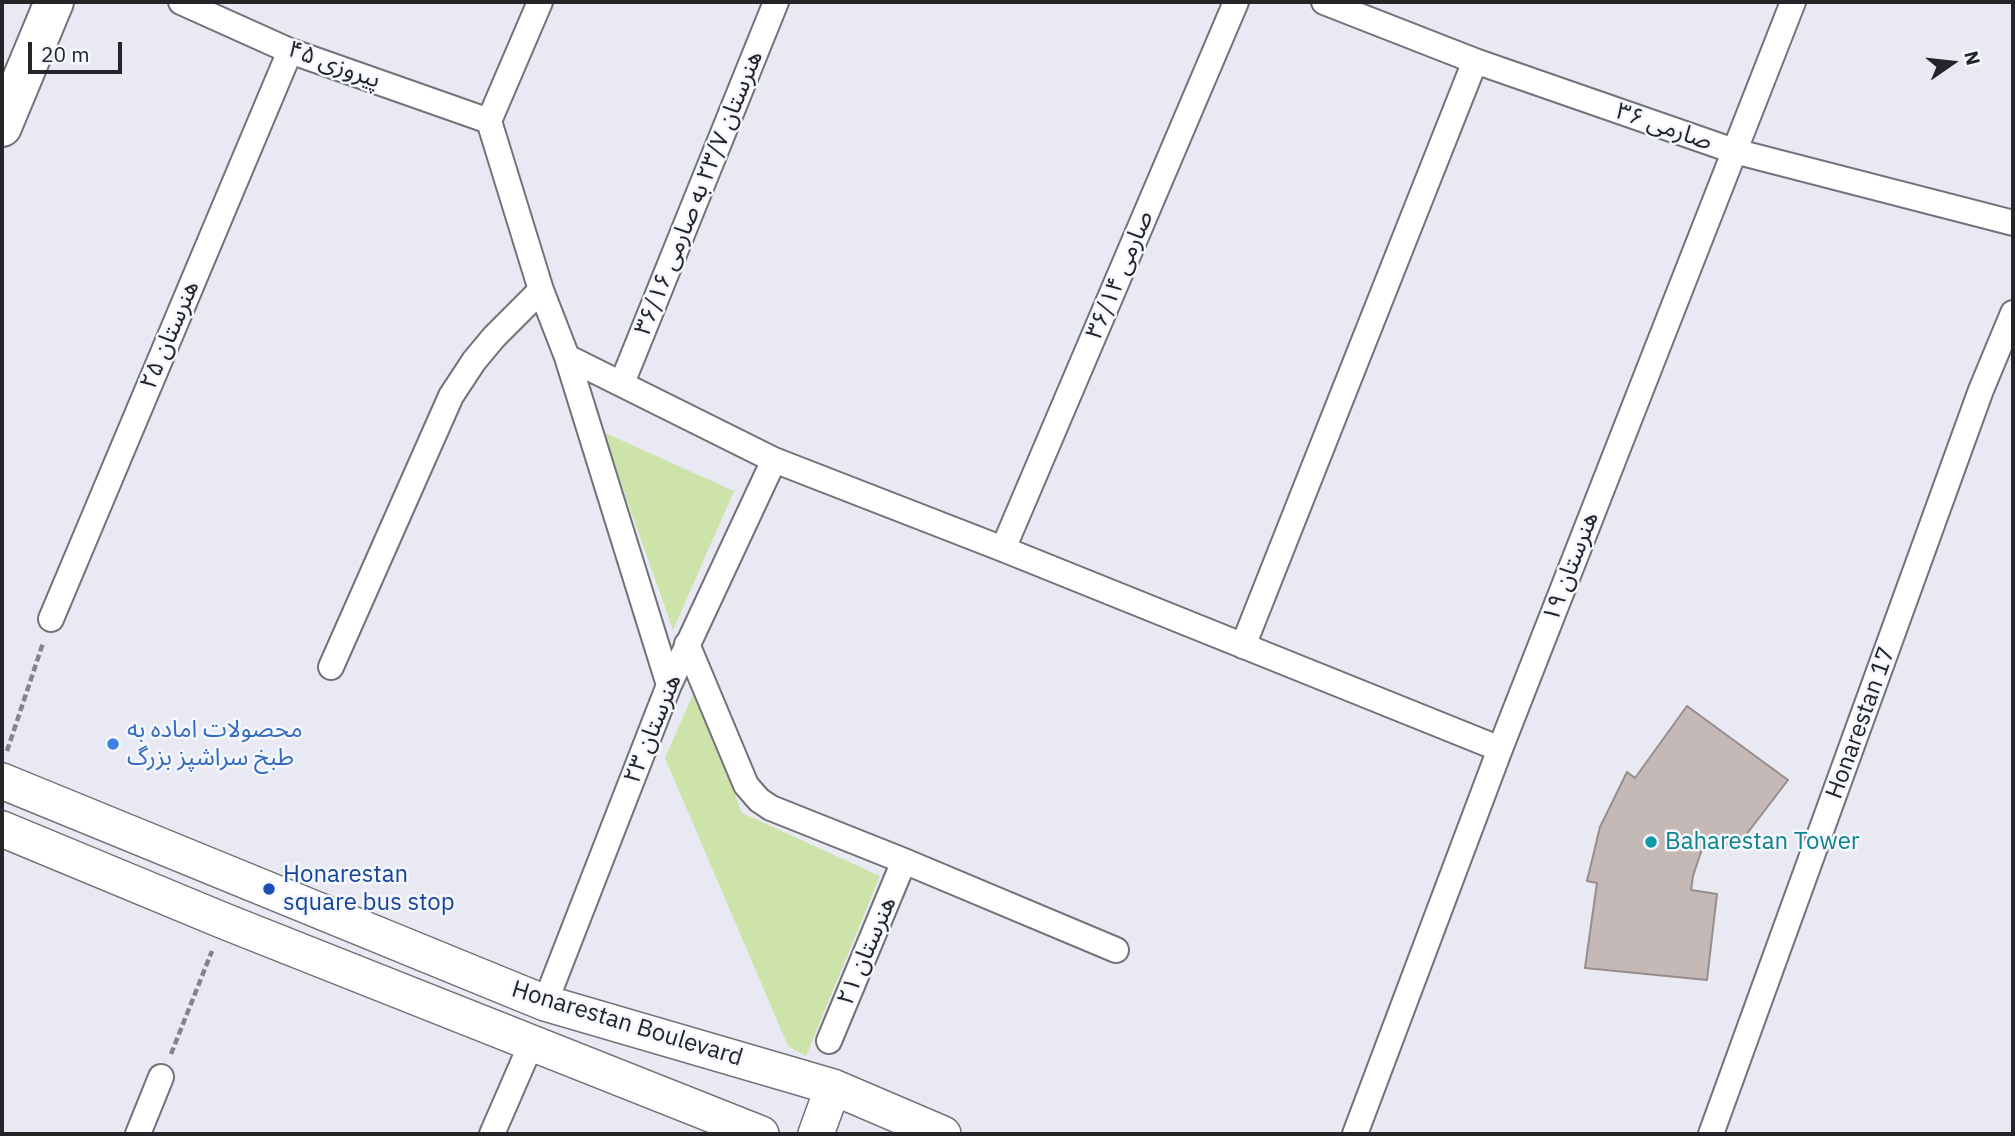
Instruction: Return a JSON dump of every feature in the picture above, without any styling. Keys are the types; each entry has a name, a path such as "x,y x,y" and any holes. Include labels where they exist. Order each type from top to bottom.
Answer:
{"main road":[{"path":"2,127 54,2"},
{"name":"Honarestan Boulevard","path":"4,768 545,1003 833,1087 943,1134"},
{"name":"Honarestan Boulevard","path":"2,829 224,921 761,1134"},
{"path":"817,1134 833,1087"}],"street":[{"name":"پیروزی ۴۵","path":"181,2 290,51 489,121"},
{"path":"540,2 489,121 541,290 567,357 669,685"},
{"name":"هنرستان ۲۳/۷ به صارمی ۳۶/۱۶","path":"622,383 776,2"},
{"name":"صارمی ۳۶/۱۴","path":"1003,549 1236,2"},
{"name":"صارمی ۳۶","path":"1324,2 1475,61 1734,151 2013,223"},
{"name":"هنرستان ۱۹","path":"1355,1134 1500,749 1793,2"},
{"name":"هنرستان ۲۵","path":"51,619 290,51"},
{"path":"1243,646 1475,61"},
{"path":"331,667 451,396 494,337 541,290"},
{"name":"Honarestan 17","path":"1712,1134 1981,390 2013,313"},
{"path":"567,357 774,460 1500,749"},
{"name":"هنرستان ۲۳","path":"545,1003 669,685 774,460"},
{"path":"687,644 746,785 759,800 771,808 1116,950"},
{"name":"هنرستان ۲۱","path":"830,1041 904,861"},
{"path":"492,1134 532,1042"},
{"path":"138,1134 161,1077"}],"path":[{"path":"4,768 51,619"},
{"path":"161,1077 224,921"}],"green space":[{"path":"603,432 734,491 673,630"},
{"path":"695,690 742,813 880,876 806,1056 788,1046 665,758"}],"building":[{"name":"Baharestan Tower","path":"1687,706 1788,780 1736,848 1709,836 1701,852 1691,890 1717,894 1707,980 1585,968 1597,883 1587,881 1600,827 1627,772 1635,778"}],"place":[{"name":"محصولات اماده به طبخ سراشپز بزرگ","path":"113,744"},
{"name":"Baharestan Tower","path":"1651,842"},
{"name":"Honarestan square bus stop","path":"269,889"}]}
